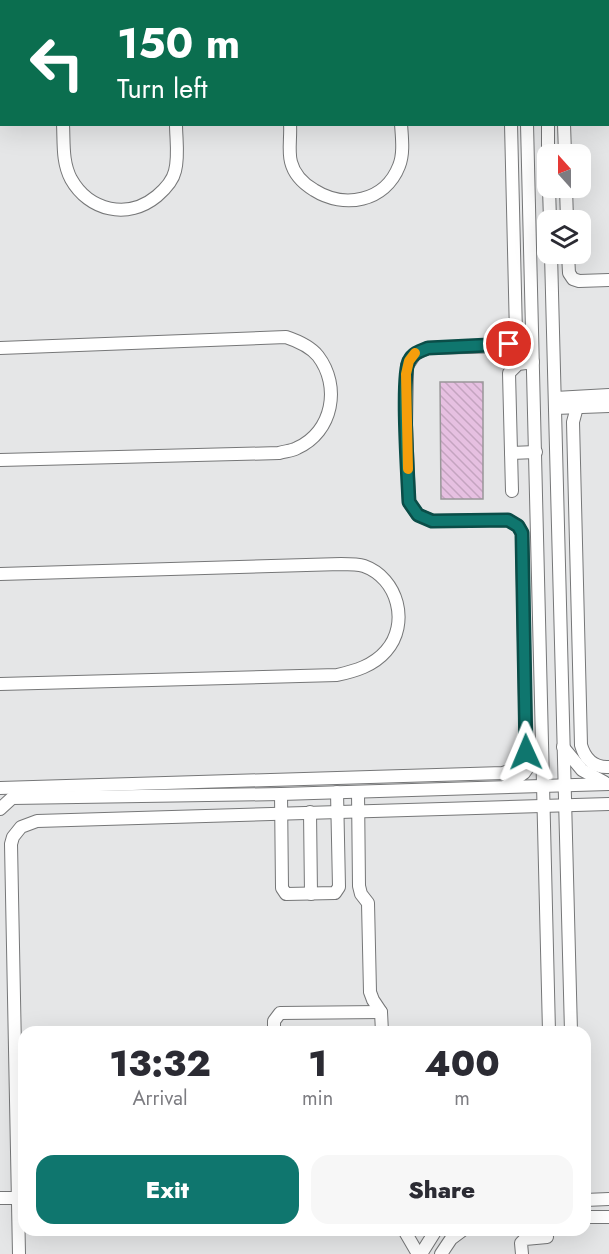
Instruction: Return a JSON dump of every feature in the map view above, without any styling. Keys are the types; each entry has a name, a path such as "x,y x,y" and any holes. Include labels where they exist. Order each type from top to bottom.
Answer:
{"street":[{"path":"63,126 66,167 76,186 90,200 99,205 117,211 127,211 145,205 162,192 175,172 176,126"},
{"path":"290,126 291,161 297,175 321,194 334,200 348,202 362,200 375,194 395,175 402,159 401,126"},
{"path":"511,126 516,334 514,340"},
{"path":"527,126 549,1026"},
{"path":"548,126 548,144"},
{"path":"564,126 565,144"},
{"path":"551,264 571,1026"},
{"path":"569,264 569,273 573,279 609,280"},
{"path":"0,348 286,337 302,343 316,354 327,370 332,388 331,406 324,423 313,438 297,448 279,453 0,460"},
{"path":"0,788 503,773 519,766 526,752 522,533 518,526 508,520 432,521 418,515 409,502 406,425 407,366 415,354 428,348 503,346 514,340 533,339"},
{"path":"512,491 509,373 518,364 533,362"},
{"path":"555,403 609,395"},
{"path":"555,403 577,407 609,406"},
{"path":"577,407 573,422 581,745 590,761 601,767 609,767"},
{"path":"511,453 557,462"},
{"path":"0,574 363,565 376,572 391,588 398,608 399,623 395,637 377,660 362,668 337,675 0,684"},
{"path":"563,747 582,770 608,784"},
{"path":"506,786 524,773 541,749"},
{"path":"0,809 6,798 281,794 608,784"},
{"path":"281,794 281,884 283,892 312,894 335,893 339,887 337,792"},
{"path":"358,792 359,886 361,894 368,903 370,992 381,1012 382,1026"},
{"path":"126,796 128,817"},
{"path":"0,1198 18,1198 11,844 13,837 21,827 36,821 128,817 609,804"},
{"path":"310,812 312,894"},
{"path":"543,826 565,826"},
{"path":"546,926 567,925"},
{"path":"274,1026 274,1021 280,1013 381,1012"},
{"path":"591,1199 609,1199"},
{"path":"591,1217 609,1217"},
{"path":"19,1236 19,1254"},
{"path":"408,1236 420,1254 432,1236"},
{"path":"441,1254 455,1236"},
{"path":"522,1254 523,1240 536,1236"}],"building":[{"path":"440,382 483,382 483,499 441,499"}],"slow traffic":[{"path":"408,469 406,374 409,361 415,353"}],"route":[{"path":"509,344 428,348 419,351 409,361 406,374 406,425 409,502 418,515 432,521 508,520 518,526 522,533 526,752"}]}
